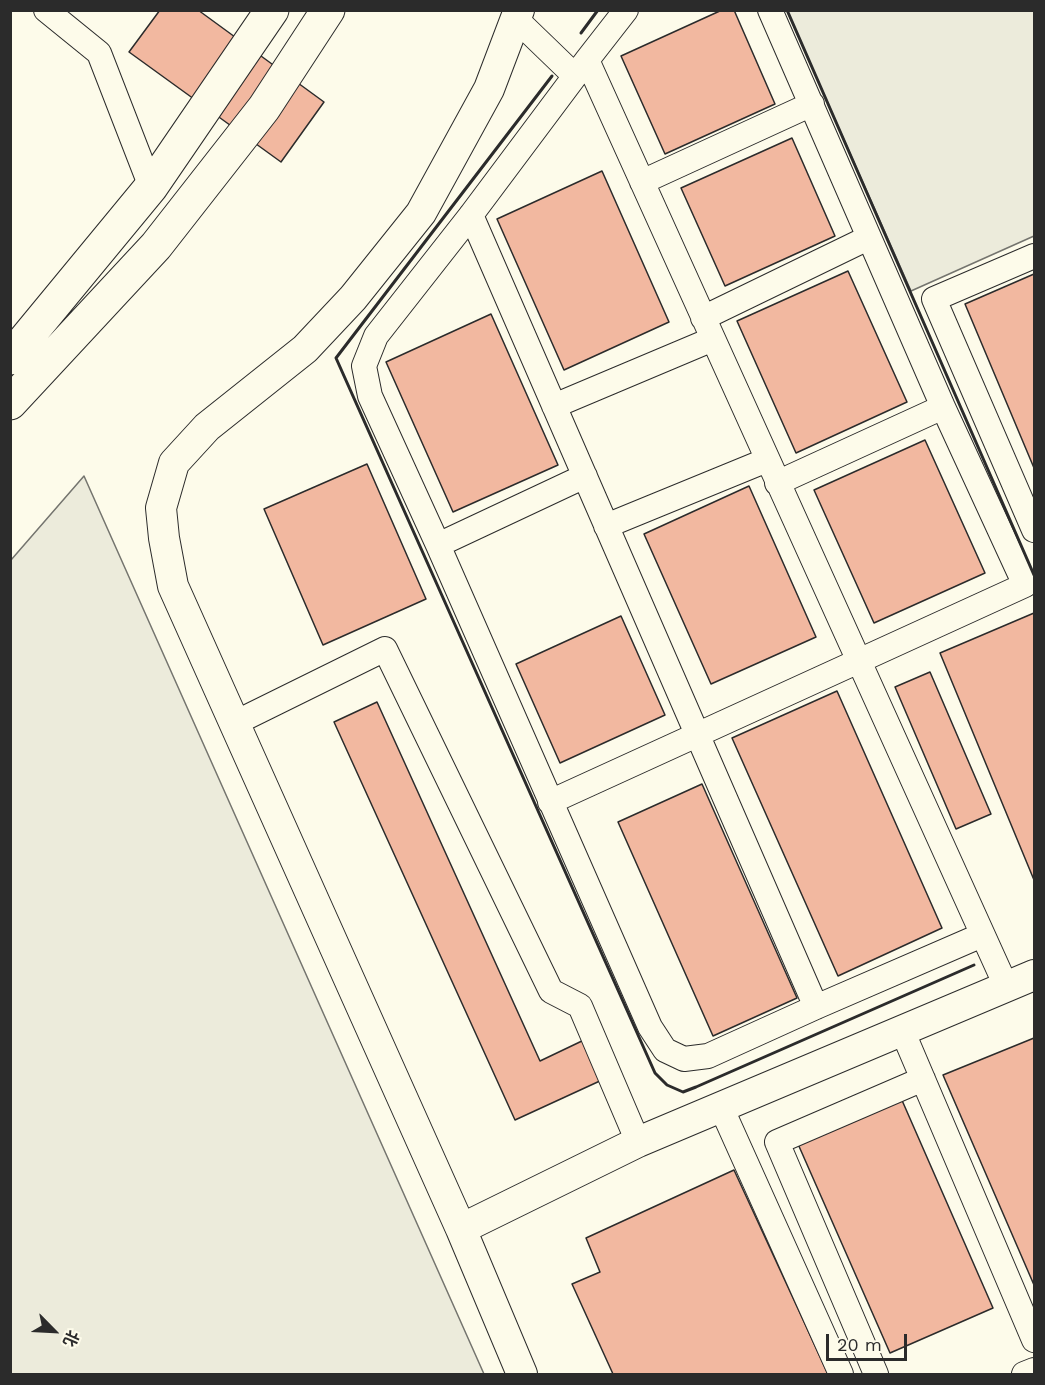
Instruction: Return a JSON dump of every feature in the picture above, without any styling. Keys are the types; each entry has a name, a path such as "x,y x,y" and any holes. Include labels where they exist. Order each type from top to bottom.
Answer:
{"highway":[{"path":"10,358 151,187 272,10"},
{"path":"10,403 156,246 264,108 328,10"},
{"path":"10,321 151,187"}],"street":[{"path":"46,10 99,53 151,187"},
{"path":"626,10 376,336 364,366 370,396 650,1027 665,1050 684,1059 708,1056 982,935"},
{"path":"550,802 1025,585 868,238 770,10"},
{"path":"522,1374 461,1229 173,586 161,508 174,463 207,427 305,349 353,298 421,213 489,89 518,15 581,68 642,182 1006,986"},
{"path":"642,182 812,104"},
{"path":"471,214 816,1007"},
{"path":"554,406 708,329 868,238"},
{"path":"1035,256 933,299 1035,530"},
{"path":"777,483 943,407"},
{"path":"606,526 767,460"},
{"path":"438,545 585,476"},
{"path":"235,723 385,649 551,991 580,1006 638,1142"},
{"path":"461,1229 638,1142 1035,975"},
{"path":"902,1030 1035,1340"},
{"path":"876,1374 777,1142 923,1079"},
{"path":"721,1107 841,1374"},
{"path":"1024,1374 1035,1370"}],"shaded area":[{"path":"787,11 1034,11 1034,236 911,291"},
{"path":"84,476 484,1374 11,1374 11,560"}],"building":[{"path":"160,10 198,10 324,102 281,162 129,52"},
{"path":"722,10 734,10 775,104 665,154 621,56"},
{"path":"792,138 835,236 725,286 681,188"},
{"path":"602,171 669,322 564,370 497,219"},
{"path":"848,271 907,402 796,453 737,321"},
{"path":"1034,274 1034,468 965,304"},
{"path":"491,314 558,465 453,512 386,362"},
{"path":"925,440 985,573 874,623 814,490"},
{"path":"367,464 426,599 323,645 264,509"},
{"path":"749,486 816,637 711,684 644,534"},
{"path":"1034,613 1034,880 940,653"},
{"path":"621,616 665,715 560,763 516,664"},
{"path":"930,672 991,814 956,829 895,687"},
{"path":"837,691 942,928 838,976 732,738"},
{"path":"377,702 540,1061 584,1040 602,1080 515,1120 334,722"},
{"path":"702,784 797,998 713,1036 618,822"},
{"path":"1034,1038 1034,1285 943,1075"},
{"path":"901,1098 993,1308 890,1353 798,1144"},
{"path":"734,1170 828,1374 613,1374 572,1284 600,1272 586,1238"}],"wall":[{"path":"581,33 598,10"},
{"path":"787,10 1034,575"},
{"path":"552,76 336,358 655,1073 667,1085 683,1092 974,965"}]}
